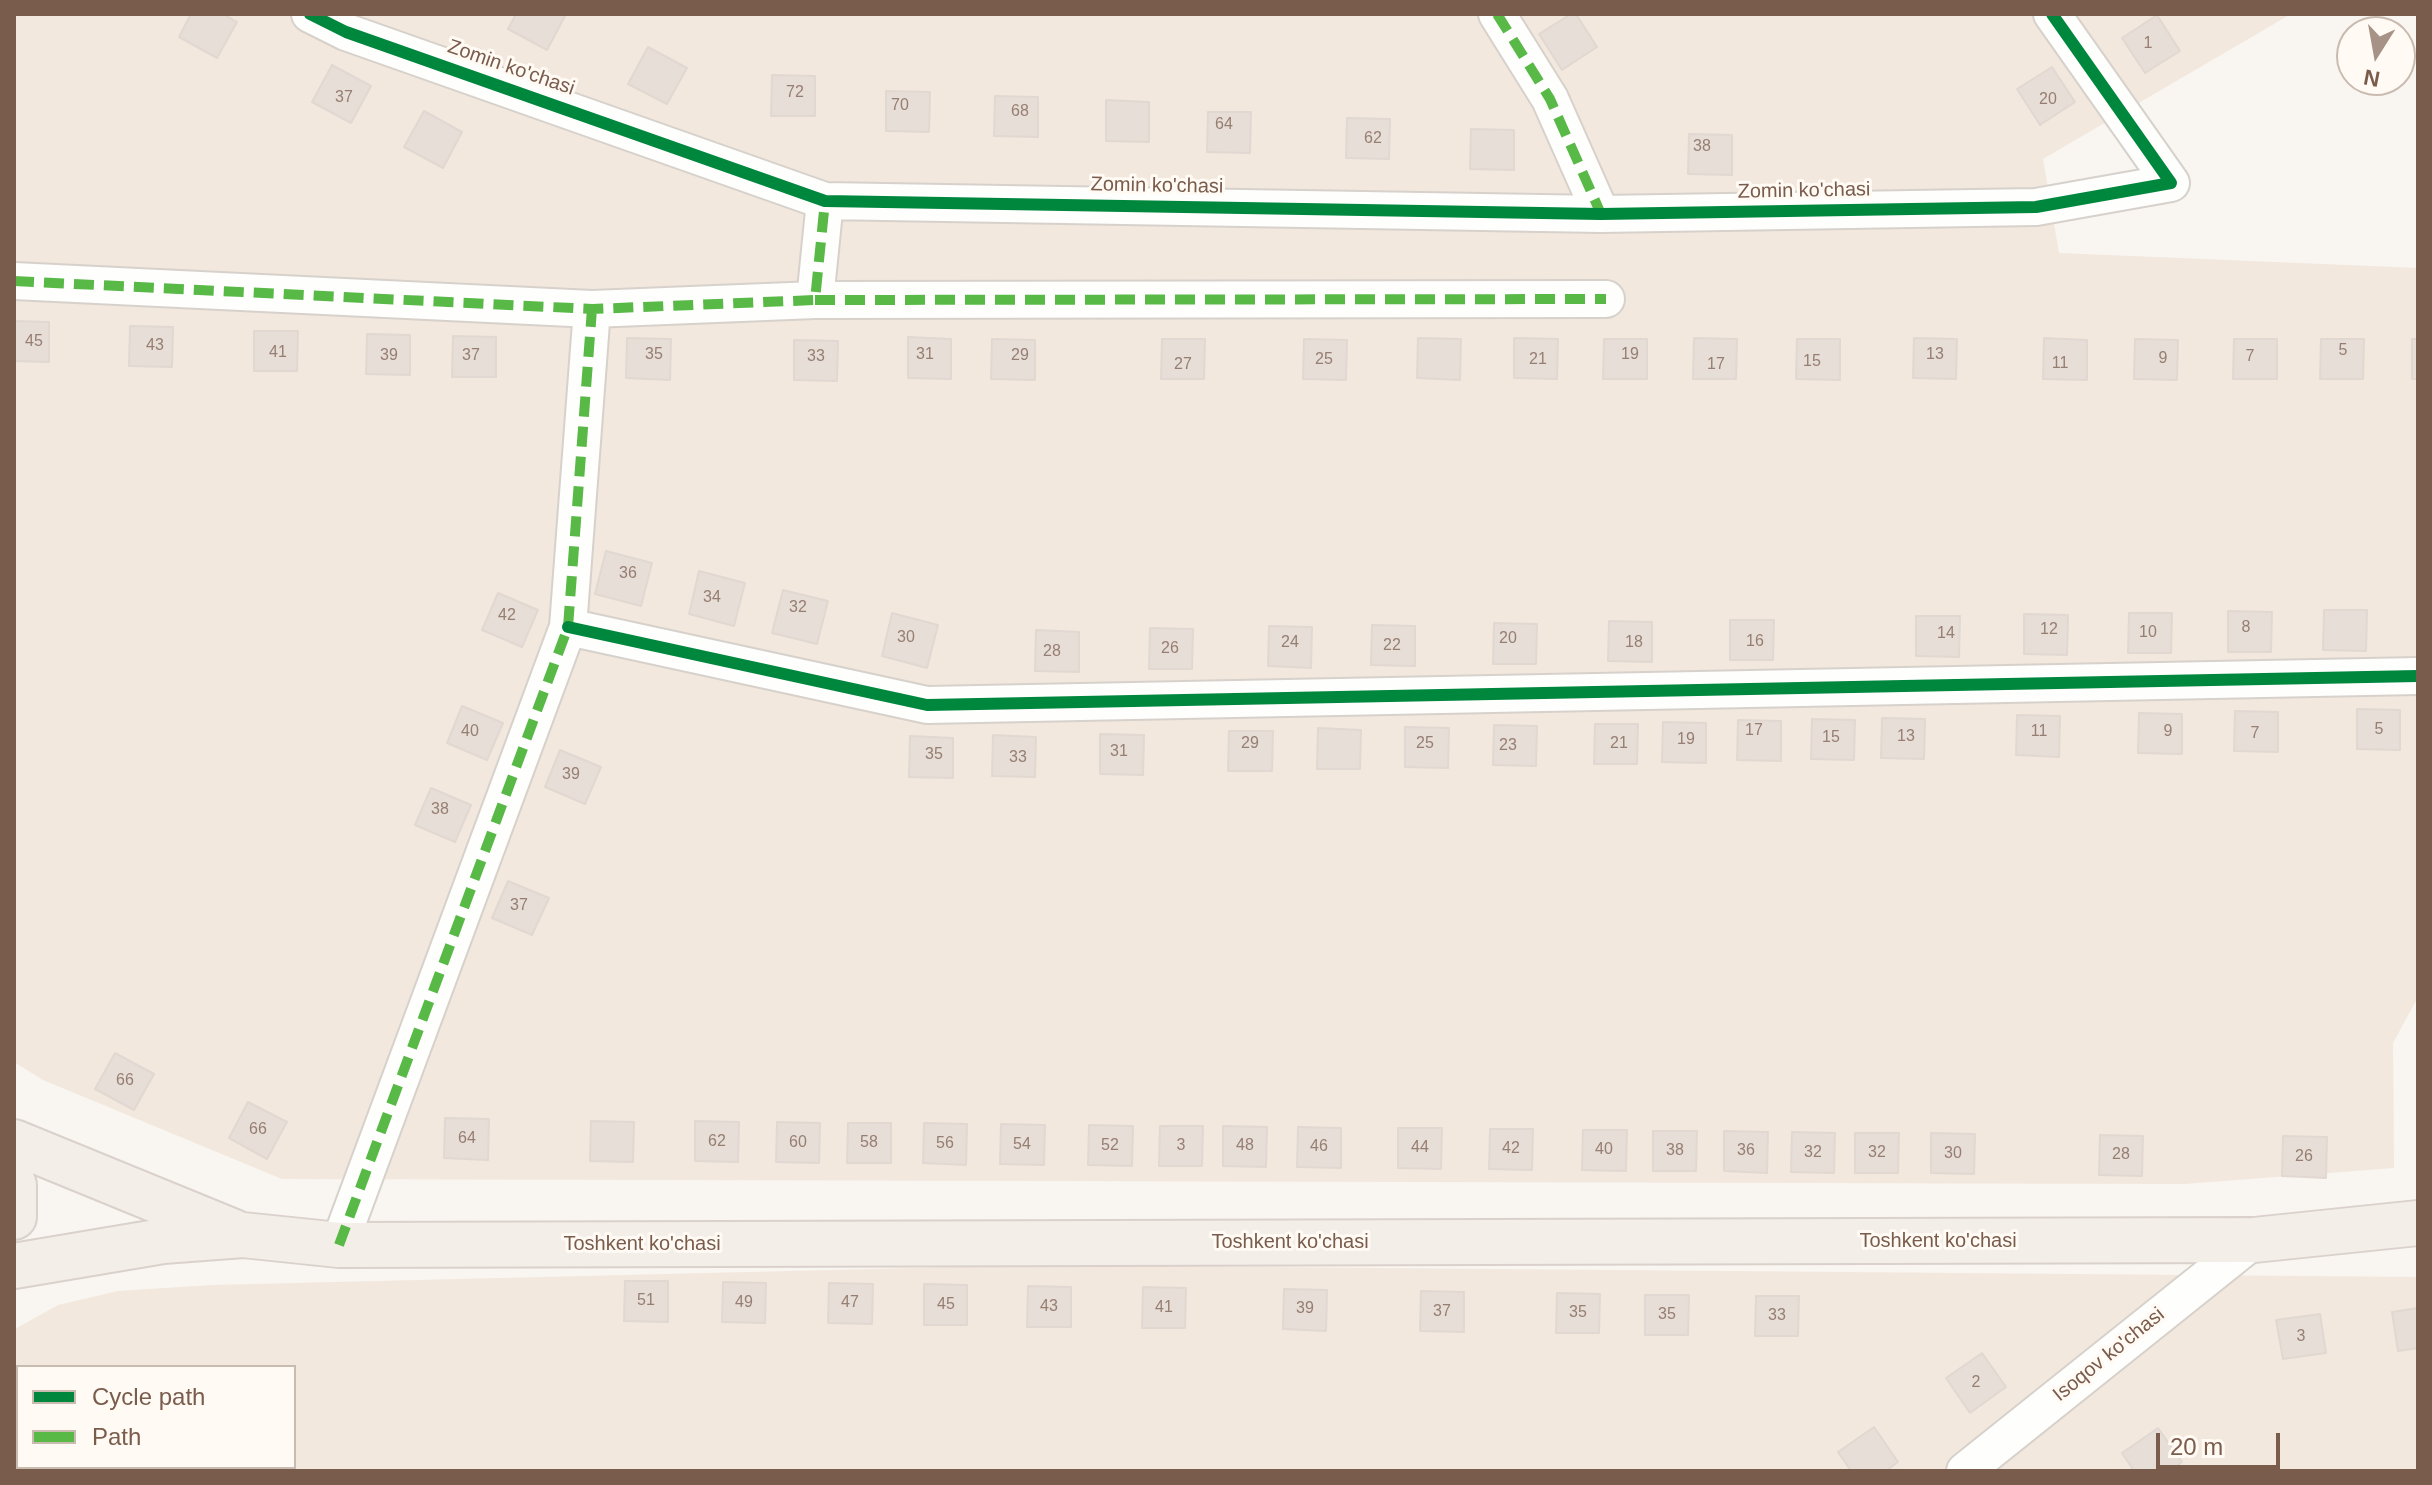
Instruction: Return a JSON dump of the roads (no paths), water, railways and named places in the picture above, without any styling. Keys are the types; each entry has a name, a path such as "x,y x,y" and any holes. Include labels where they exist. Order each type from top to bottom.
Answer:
{"main road":[{"path":"14,1142 243,1235"},
{"path":"14,1185 14,1217"},
{"name":"Toshkent ko'chasi","path":"14,1266 163,1241 243,1235 339,1245 2254,1240 2418,1223"}],"street":[{"name":"Zomin ko'chasi","path":"310,14 346,32 825,201 1601,214 2036,207 2171,183 2052,14"},
{"path":"1497,14 1550,99 1601,214"},
{"path":"815,300 825,201"},
{"path":"14,281 592,309 815,300 1606,299"},
{"path":"339,1245 568,627 592,309"},
{"path":"568,627 927,705 2418,676"},
{"name":"Isoqov ko'chasi","path":"1965,1471 2254,1240"}]}
